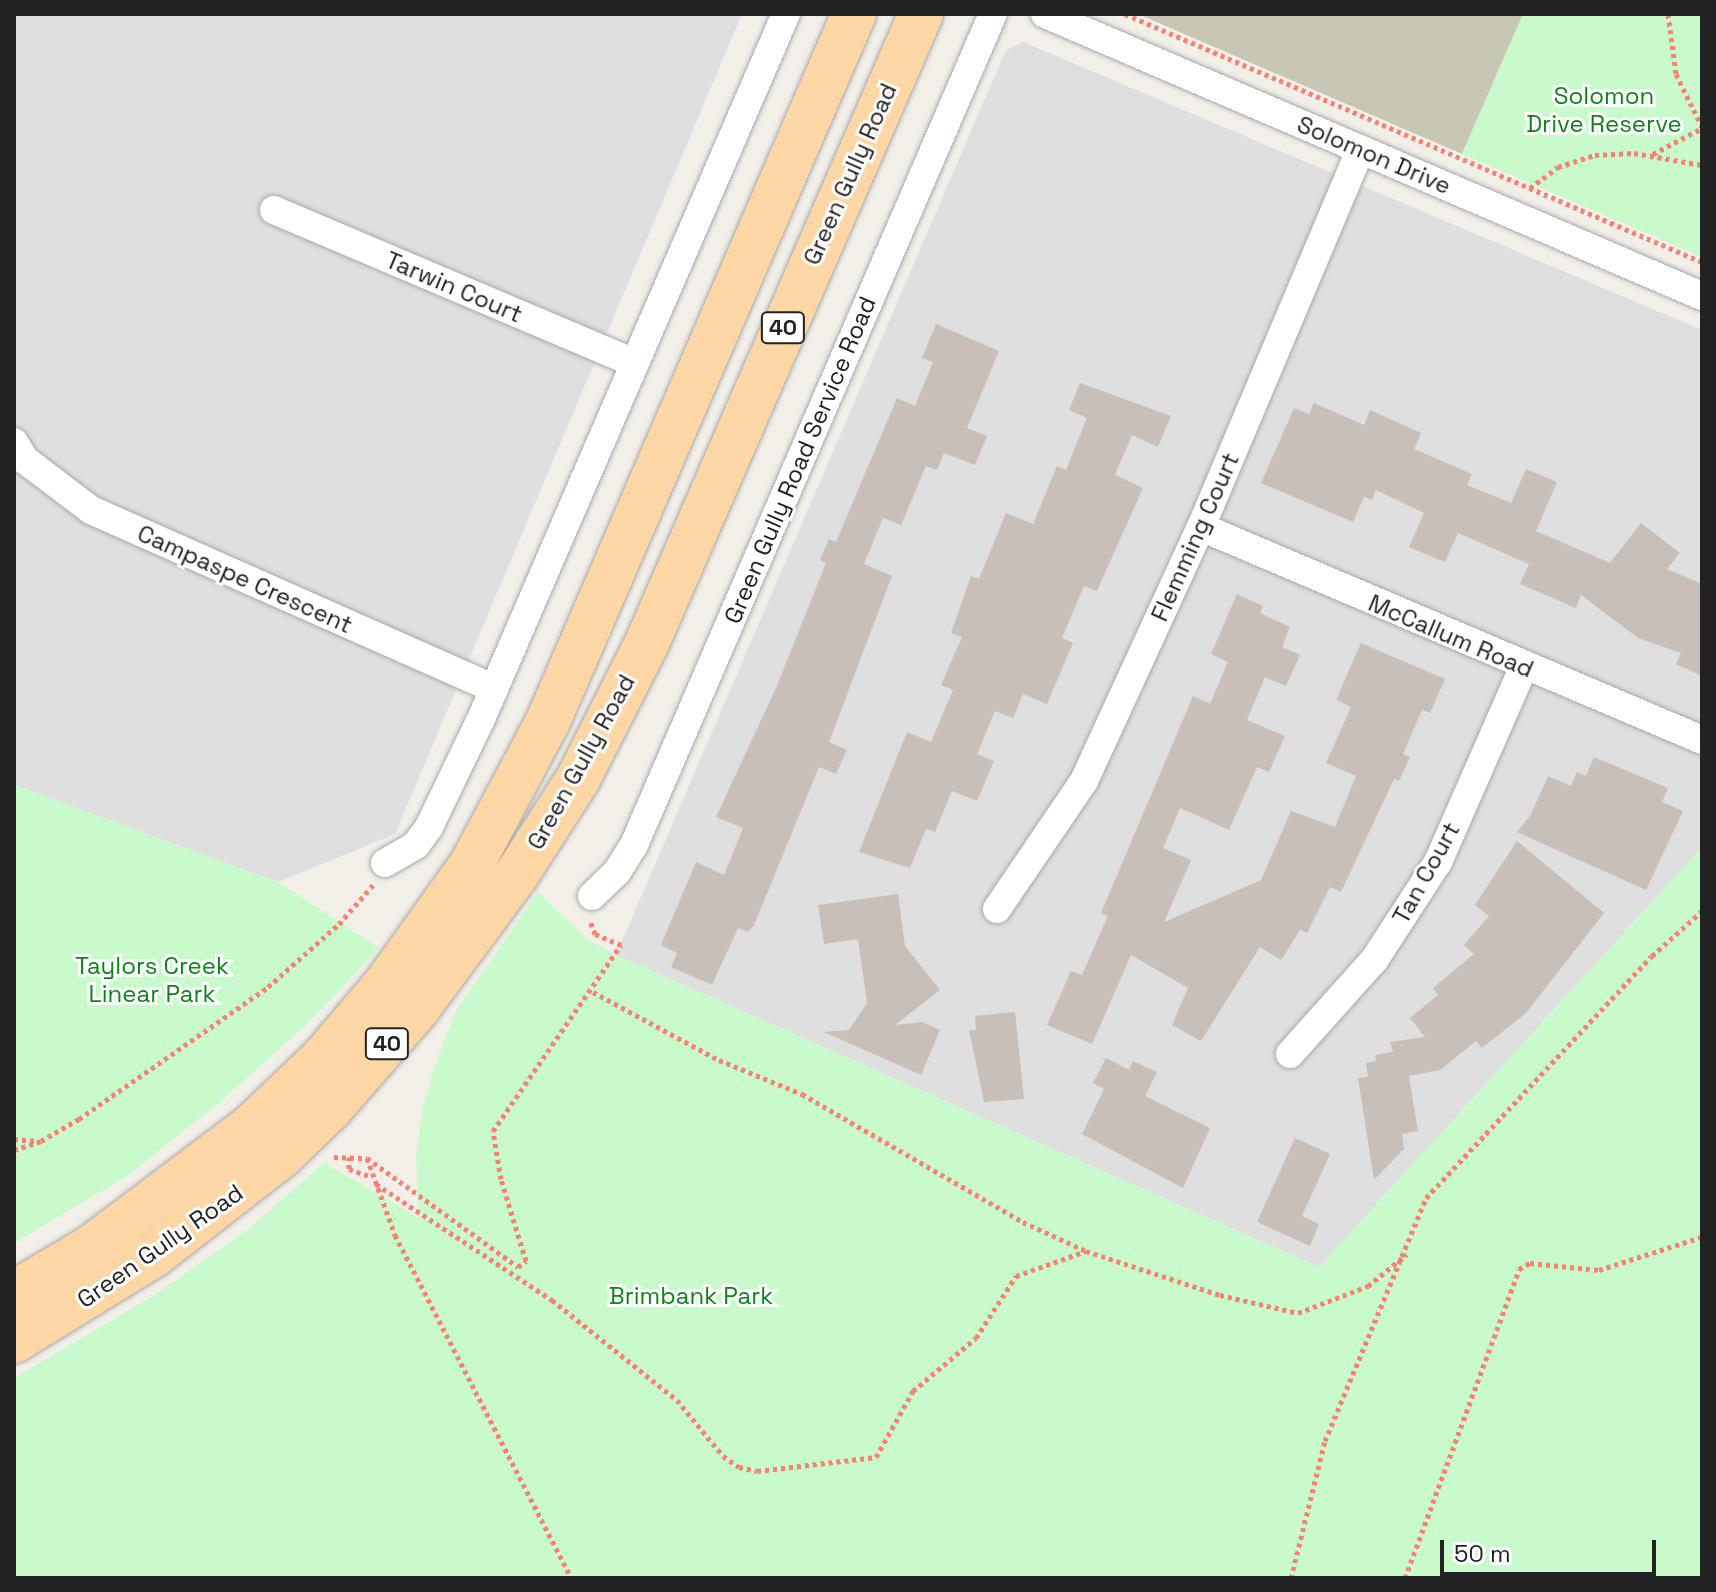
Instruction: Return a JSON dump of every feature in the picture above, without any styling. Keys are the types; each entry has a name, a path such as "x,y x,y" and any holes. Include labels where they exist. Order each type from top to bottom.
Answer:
{"main road":[{"name":"Green Gully Road","path":"14,1293 90,1248 253,1125 323,1058 386,984 472,864 549,719 854,14"},
{"name":"Green Gully Road","path":"14,1341 154,1255 280,1157 330,1109 418,1008 515,877 578,779 647,643 921,14"}],"street":[{"path":"385,863 416,845 429,827 494,689 786,14"},
{"name":"Green Gully Road Service Road","path":"592,896 617,872 634,845 993,14"},
{"name":"Solomon Drive","path":"1045,14 1702,296"},
{"name":"Flemming Court","path":"997,909 1084,781 1201,527 1361,149"},
{"name":"Tarwin Court","path":"274,210 635,363"},
{"name":"Campaspe Crescent","path":"14,442 25,460 91,510 494,689"},
{"name":"McCallum Road","path":"1201,527 1523,668 1702,740"},
{"name":"Tan Court","path":"1290,1054 1375,959 1438,862 1523,668"}],"path":[{"path":"1125,14 1702,262"},
{"path":"1648,155 1673,148 1702,128 1676,74 1665,27 1668,14"},
{"path":"1530,188 1558,167 1595,155 1648,155 1702,165"},
{"path":"14,1150 41,1141 268,987 362,901 385,863"},
{"path":"390,1173 518,1267 526,1261 498,1168 493,1131 593,992 621,945 595,934 588,912 592,896"},
{"path":"1291,1578 1325,1441 1407,1254 1426,1198 1652,956 1702,911"},
{"path":"593,992 719,1060 802,1094 1023,1222 1086,1251 1220,1295 1298,1313 1368,1286 1407,1254"},
{"path":"14,1139 41,1141"},
{"path":"349,1157 349,1169 374,1180 552,1300 677,1400 723,1456 739,1467 757,1471 876,1457 913,1391 976,1338 1016,1276 1086,1251"},
{"path":"367,1158 395,1235 571,1578"},
{"path":"1405,1578 1519,1269 1530,1263 1599,1270 1702,1237"}],"shaded area":[{"path":"14,14 742,14 395,834 278,882 14,785"},
{"path":"1138,14 1523,14 1462,154"},
{"path":"1023,42 1702,330 1702,847 1319,1267 616,955 1006,50"}],"green space":[{"name":"Solomon Drive Reserve","path":"1523,14 1702,14 1702,257 1462,154"},
{"name":"Taylors Creek Linear Park","path":"14,785 278,882 379,948 304,1027 214,1107 127,1176 14,1243"},
{"name":"Brimbank Park","path":"1702,847 1702,1578 14,1578 14,1378 153,1296 246,1231 324,1163 419,1218 416,1157 422,1111 435,1065 456,1011 538,892 587,939 616,955 1319,1267"}],"building":[{"path":"936,324 999,351 967,428 987,436 975,465 944,453 937,470 926,466 901,525 883,518 864,564 892,576 829,742 847,750 836,774 819,767 754,925 748,932 738,928 712,985 671,967 677,953 661,945 696,862 724,875 743,828 716,817 776,688 826,563 820,560 829,539 836,542 897,398 915,406 933,362 922,358"},
{"path":"1080,383 1171,416 1158,447 1132,435 1115,475 1143,488 1097,591 1084,586 1062,638 1073,643 1047,704 1023,694 1013,718 995,711 977,754 994,761 977,801 952,791 935,832 926,829 910,868 859,852 907,732 931,742 953,690 941,685 962,637 951,633 971,576 979,579 1006,513 1033,524 1057,466 1066,470 1087,418 1069,410"},
{"path":"1314,403 1364,425 1370,410 1421,433 1414,449 1472,474 1467,485 1511,503 1526,469 1557,482 1536,531 1610,563 1641,523 1680,553 1667,569 1702,584 1702,676 1676,664 1681,653 1638,638 1581,595 1576,608 1520,584 1529,564 1458,533 1445,562 1409,547 1424,513 1376,490 1372,500 1364,497 1353,522 1261,483 1294,408 1309,414"},
{"path":"1237,594 1263,606 1260,613 1290,627 1282,647 1300,655 1286,686 1265,677 1247,720 1285,736 1269,772 1257,767 1229,830 1180,808 1163,848 1191,860 1164,922 1261,880 1291,811 1335,827 1356,776 1326,763 1351,707 1336,700 1361,643 1445,679 1430,713 1422,710 1403,754 1410,757 1399,781 1394,779 1341,892 1330,887 1307,933 1300,930 1281,960 1260,947 1201,1041 1172,1025 1188,988 1131,955 1092,1044 1047,1025 1071,971 1082,975 1108,916 1101,913 1193,696 1210,704 1228,662 1211,654"},
{"path":"1594,757 1668,788 1662,802 1683,811 1646,890 1517,832 1530,816 1548,776 1571,786 1577,772 1586,776"},
{"path":"1517,841 1604,913 1526,1013 1482,1048 1476,1041 1440,1070 1409,1076 1418,1131 1402,1134 1404,1149 1374,1180 1358,1078 1368,1077 1366,1063 1376,1061 1375,1055 1393,1052 1390,1042 1425,1037 1410,1018 1438,995 1433,988 1474,954 1464,945 1489,916 1475,905"},
{"path":"898,894 905,946 940,990 895,1025 922,1022 940,1030 921,1075 824,1032 849,1030 867,1003 858,939 824,944 818,905"},
{"path":"1015,1012 1024,1099 984,1102 969,1030 976,1030 975,1016"},
{"path":"1106,1058 1129,1070 1133,1061 1157,1072 1145,1096 1210,1128 1183,1188 1082,1134 1104,1089 1093,1083"},
{"path":"1295,1138 1330,1154 1302,1216 1319,1224 1310,1246 1257,1222"}]}
